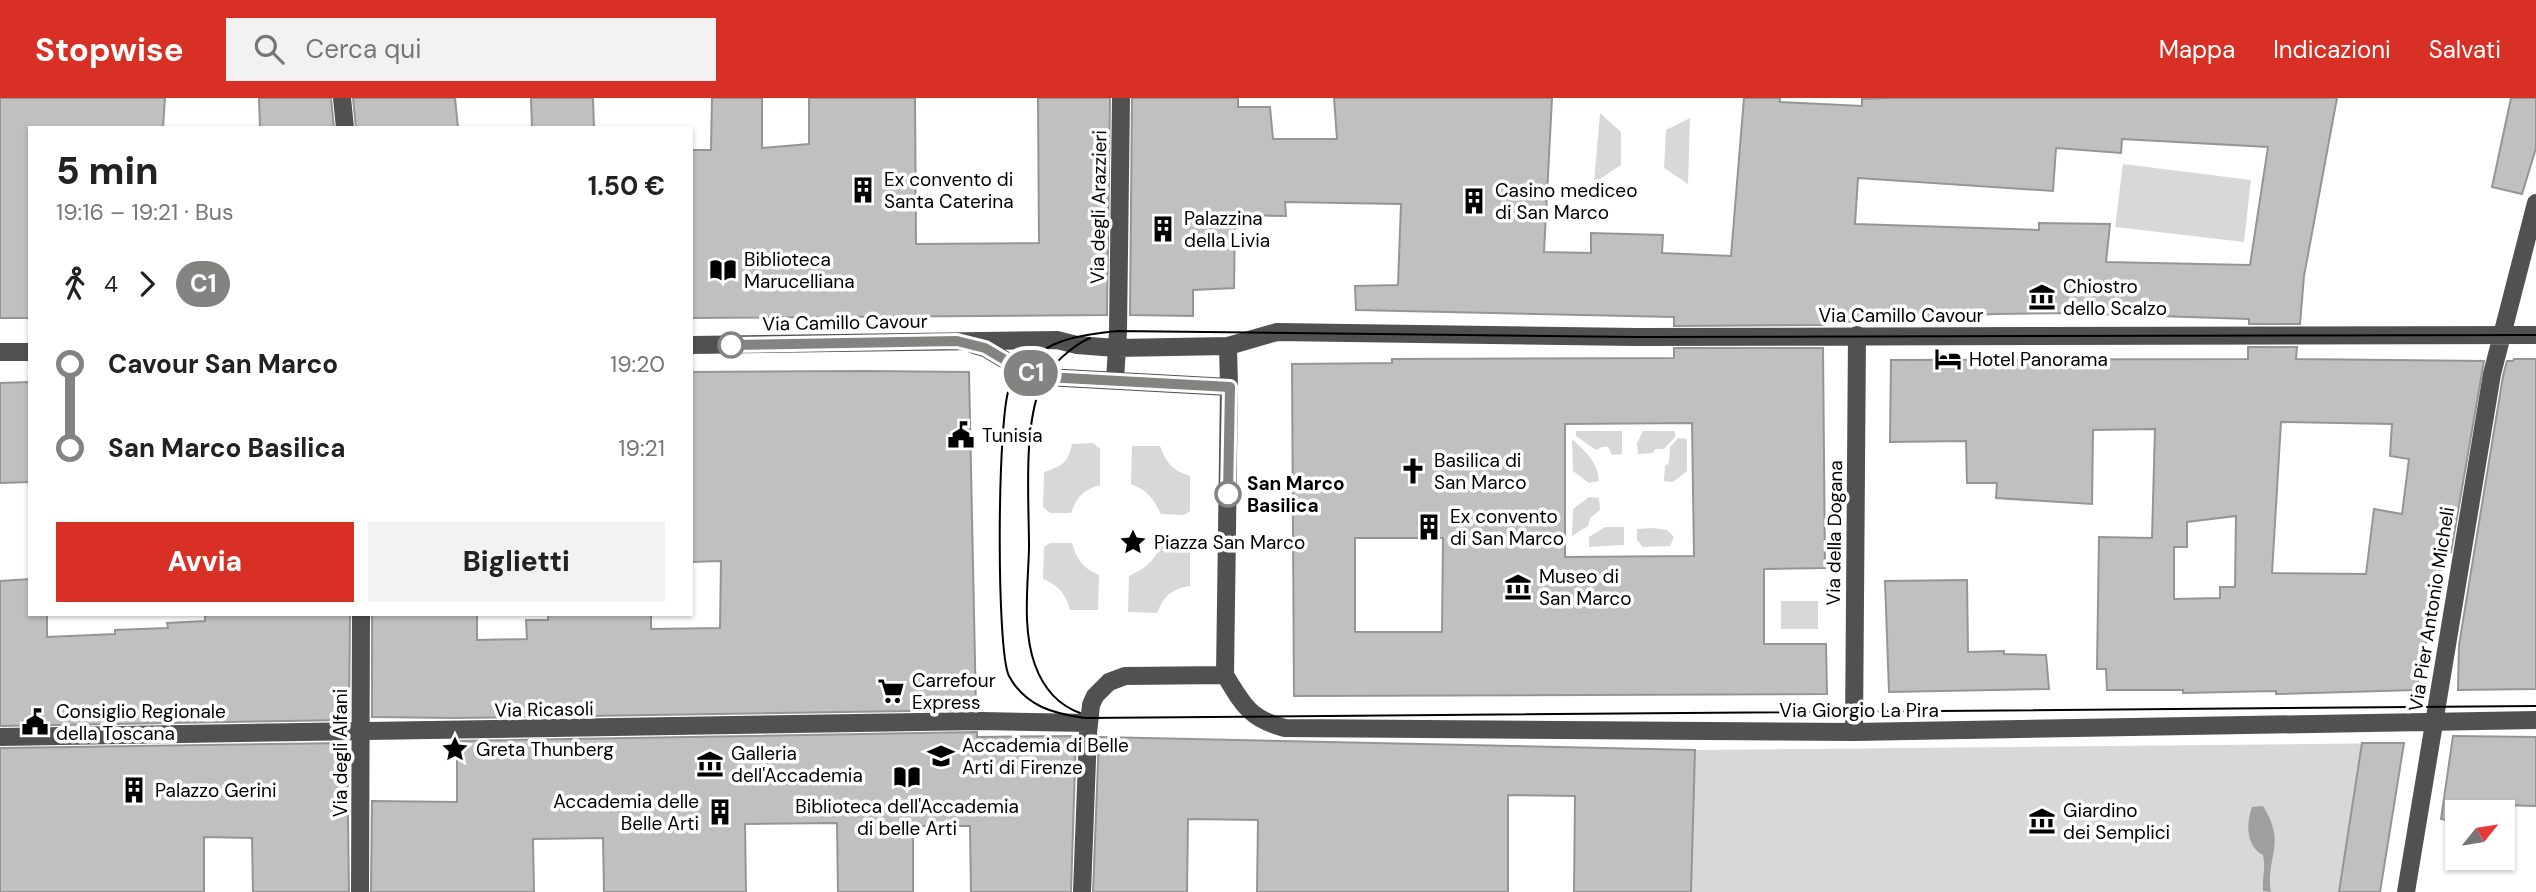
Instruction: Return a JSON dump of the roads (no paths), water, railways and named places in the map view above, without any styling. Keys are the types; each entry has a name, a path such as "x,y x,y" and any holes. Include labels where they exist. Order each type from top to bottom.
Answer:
{"street":[{"path":"342,98 345,126"},
{"name":"Via degli Arazzieri","path":"1116,348 1121,98"},
{"name":"Via Pier Antonio Micheli","path":"2406,892 2490,387 2536,203"},
{"name":"Via Camillo Cavour","path":"1228,346 1277,332 1636,337 2536,335"},
{"name":"Via della Dogana","path":"1854,732 1857,335"},
{"path":"957,341 1057,340 1077,345 1116,348 1228,346 1230,387 1225,675 1137,675 1118,678 1104,686 1095,696 1088,728 1082,892"},
{"path":"957,341 985,348 1022,370 1046,377 1230,387"},
{"name":"Via Camillo Cavour","path":"693,345 957,341"},
{"path":"1115,380 1116,348"},
{"path":"0,352 28,352"},
{"name":"Via degli Alfani","path":"360,892 361,616"},
{"name":"Via Giorgio La Pira","path":"1225,675 1250,713 1268,723 1285,728 1854,732 2536,720"},
{"name":"Via Ricasoli","path":"0,737 982,721 1088,728"}],"tram line":[{"path":"2536,335 1636,337 1118,331 1101,333 1070,339 1043,350 1031,359 1010,386 1003,439 1000,531 1002,624 1009,676 1023,695 1041,707 1085,718 2536,706"},
{"path":"1080,713 1058,700 1047,688 1035,665 1028,637 1028,465 1035,403 1041,385 1062,357 1090,338"}],"place":[{"name":"Ex convento di Santa Caterina","path":"863,190"},
{"name":"Casino mediceo di San Marco","path":"1474,201"},
{"name":"Palazzina della Livia","path":"1163,229"},
{"name":"Biblioteca Marucelliana","path":"723,270"},
{"name":"Chiostro dello Scalzo","path":"2042,297"},
{"name":"Hotel Panorama","path":"1948,359"},
{"name":"Tunisia","path":"961,435"},
{"name":"Basilica di San Marco","path":"1413,471"},
{"name":"San Marco Basilica","path":"1228,494"},
{"name":"Ex convento di San Marco","path":"1429,527"},
{"name":"Piazza San Marco","path":"1133,542"},
{"name":"Museo di San Marco","path":"1518,587"},
{"name":"Carrefour Express","path":"891,691"},
{"name":"Consiglio Regionale della Toscana","path":"35,722"},
{"name":"Greta Thunberg","path":"455,749"},
{"name":"Accademia di Belle Arti di Firenze","path":"941,756"},
{"name":"Galleria dell'Accademia","path":"710,764"},
{"name":"Biblioteca dell'Accademia di belle Arti","path":"907,777"},
{"name":"Palazzo Gerini","path":"134,790"},
{"name":"Accademia delle Belle Arti","path":"720,812"},
{"name":"Giardino dei Semplici","path":"2042,821"}]}
